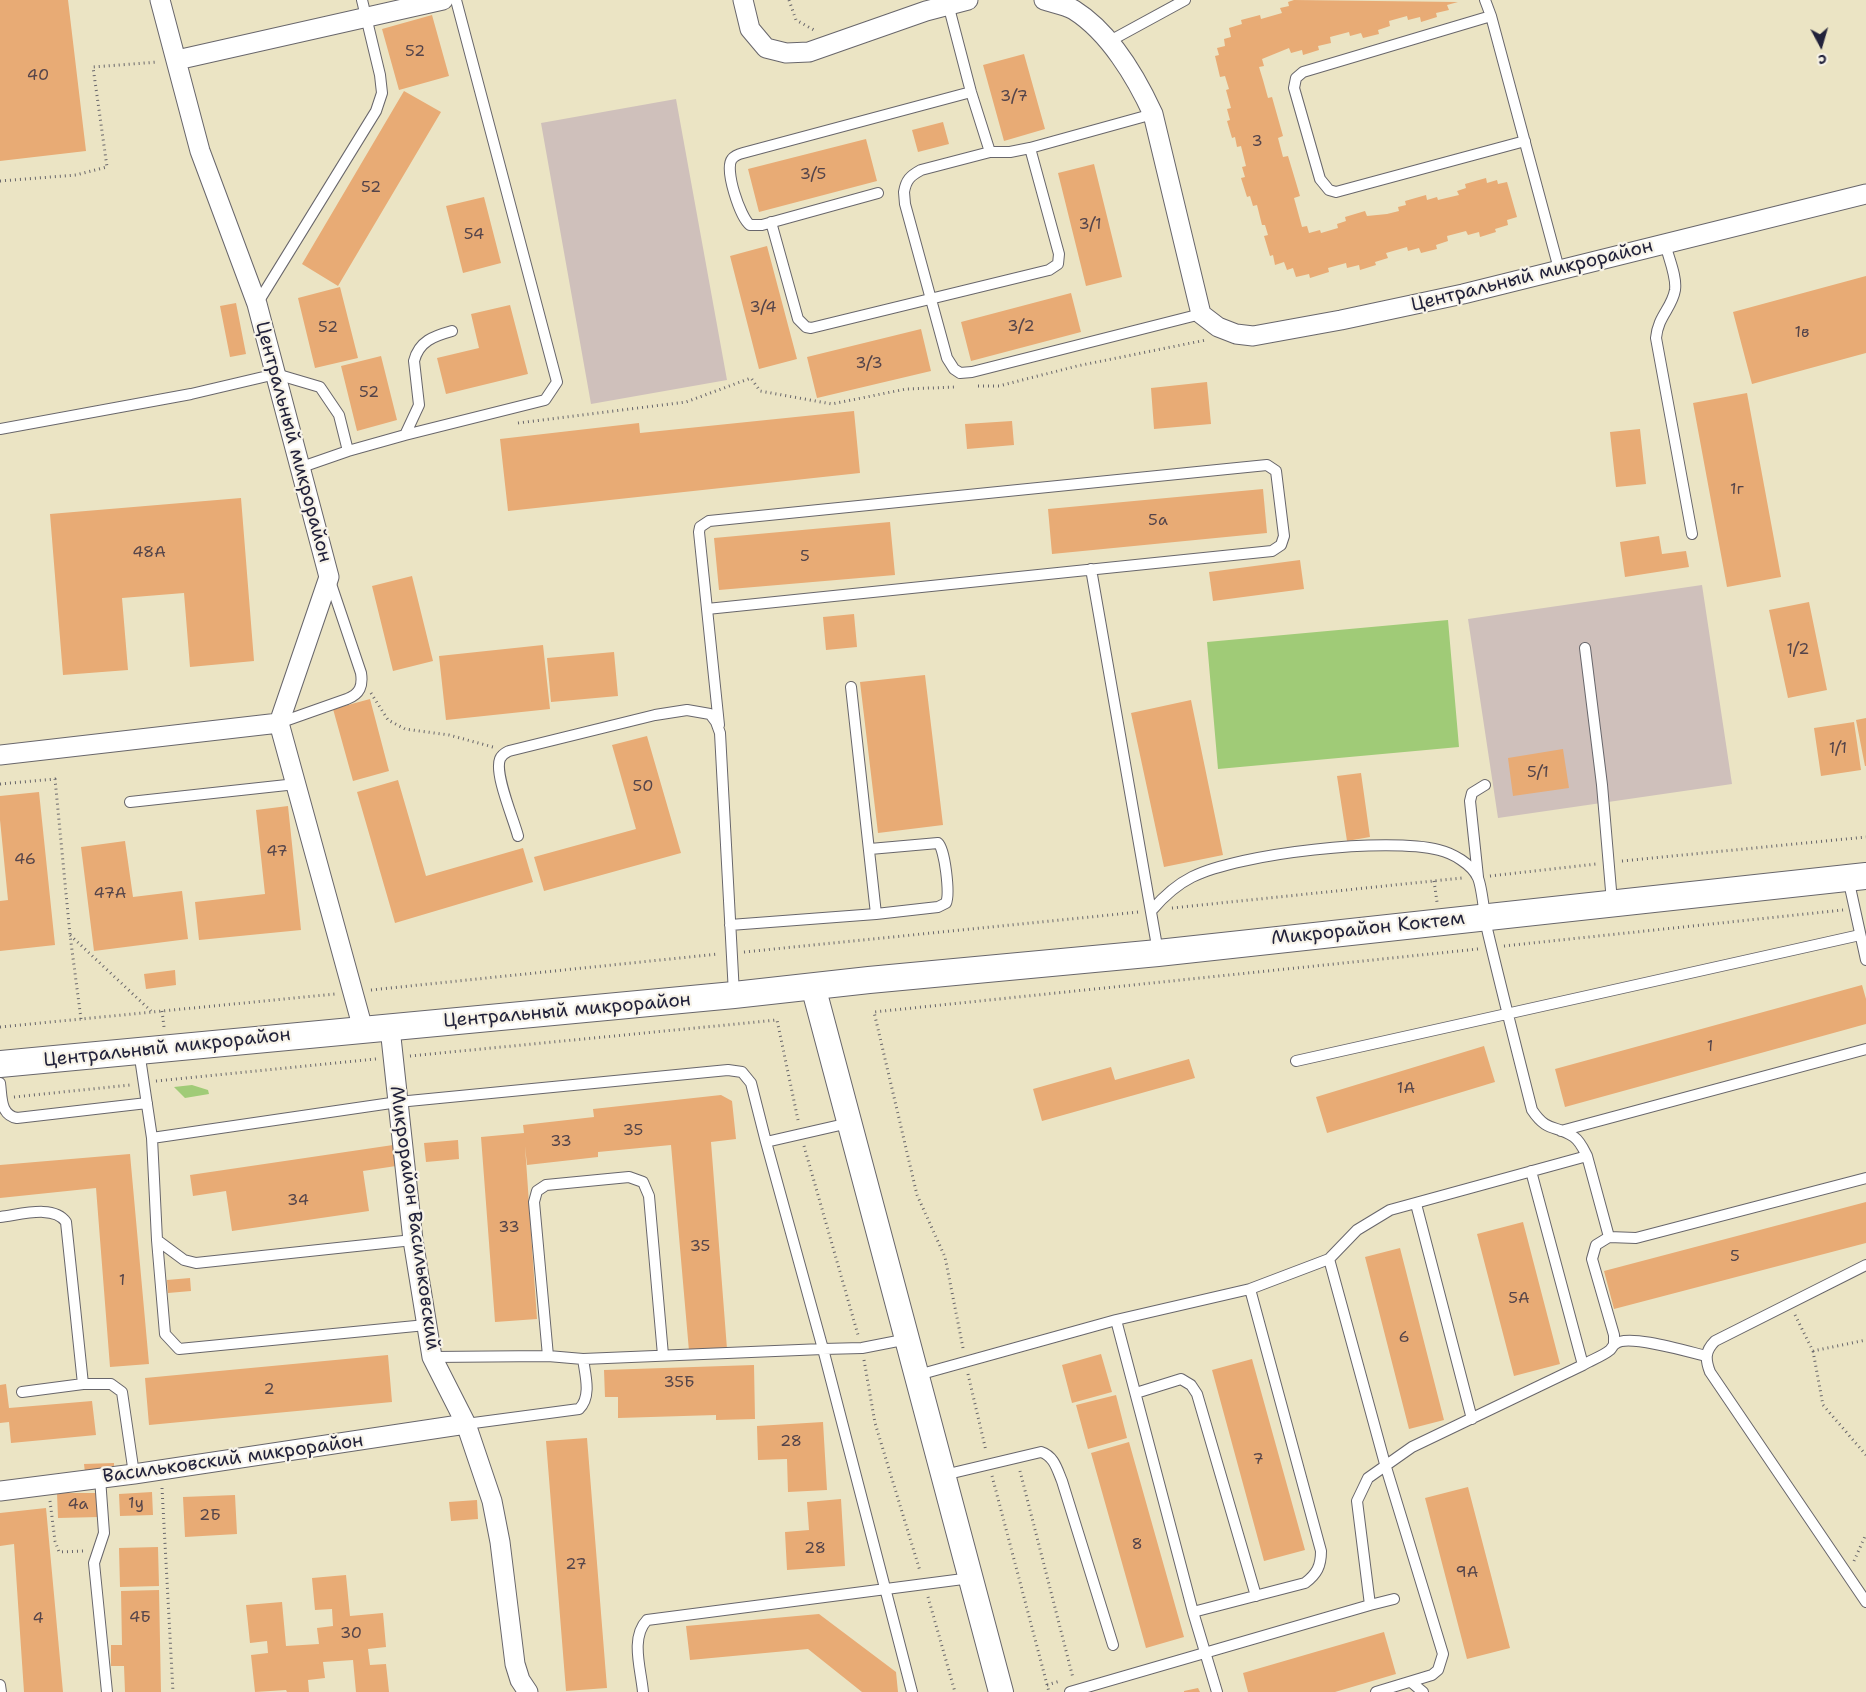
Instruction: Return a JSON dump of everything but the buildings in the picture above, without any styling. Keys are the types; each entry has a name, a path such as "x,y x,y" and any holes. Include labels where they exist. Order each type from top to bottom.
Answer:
{"main road":[{"name":"Микрорайон Коктем","path":"813,986 1158,953 1612,902 1857,877"},
{"name":"Центральный микрорайон","path":"0,1064 813,986"}],"street":[{"name":"Центральный микрорайон","path":"160,0 200,151 257,304 329,577 279,723"},
{"path":"176,60 364,9 443,0"},
{"path":"743,0 750,29 766,48 786,54 809,52 948,4 968,0"},
{"path":"1044,0 1077,4 1108,42 1142,90 1153,114 1201,314"},
{"name":"Центральный микрорайон","path":"1201,314 1218,327 1236,334 1253,336 1341,320 1463,294 1866,194"},
{"path":"0,755 279,723 363,1029"},
{"path":"813,986 909,1339 1001,1692"},
{"name":"Микрорайон Васильковский","path":"390,1028 413,1240 432,1357 466,1424 492,1501 500,1542 514,1664 520,1680 528,1692"},
{"name":"Васильковский микрорайон","path":"0,1491 134,1474 466,1424"}],"lane":[{"path":"299,468 348,451 545,400 557,382 456,0"},
{"path":"1108,42 1185,0"},
{"path":"1485,0 1491,16 1559,269"},
{"path":"948,4 971,92 990,152"},
{"path":"257,304 376,112 382,93 380,75 364,9"},
{"path":"1491,16 1303,72 1296,78 1294,88 1320,179 1329,190 1336,192 1525,141"},
{"path":"878,193 771,222 750,225 742,215 730,173 730,165 736,155 971,92"},
{"path":"1153,114 1030,148 1010,152 990,152 921,170 911,175 905,182 905,204 950,364 960,372 966,373 1201,314"},
{"path":"771,222 798,319 806,327 816,329 1050,270 1058,264 1059,254 1030,148"},
{"path":"1665,243 1675,289 1661,316 1656,338 1692,534"},
{"path":"405,436 419,405 414,361 416,354 430,338 452,331"},
{"path":"0,429 191,394 276,374 320,386 339,415 348,451"},
{"path":"707,609 1278,548 1284,536 1276,470 1267,465 709,521 700,527 698,532 720,733 734,995"},
{"path":"1091,569 1158,953"},
{"path":"279,723 355,696 362,682 329,577"},
{"path":"1585,648 1612,902"},
{"path":"851,687 876,914"},
{"path":"518,836 499,772 500,759 508,751 655,715 687,710 710,714 716,722 720,733"},
{"path":"130,802 296,784"},
{"path":"1485,785 1477,788 1472,793 1470,801 1478,877 1491,947 1532,1110 1548,1128 1574,1137 1587,1156 1609,1237"},
{"path":"730,925 938,908 946,904 948,896 943,850 938,843 870,849"},
{"path":"1152,910 1164,896 1193,876 1245,861 1326,849 1379,846 1438,850 1466,864 1478,877"},
{"path":"1857,877 1854,909 1866,960"},
{"path":"1296,1061 1860,935"},
{"path":"1561,1131 1866,1048"},
{"path":"139,1050 152,1138 156,1240 165,1334 179,1349 426,1325"},
{"path":"152,1138 398,1102 736,1070 742,1072 751,1083 912,1692"},
{"path":"0,1083 4,1110 11,1117 17,1118 147,1103"},
{"path":"766,1142 849,1123"},
{"path":"918,1375 1116,1320 1250,1289 1329,1259 1357,1230 1390,1210 1587,1156"},
{"path":"1531,1171 1583,1365"},
{"path":"548,1356 534,1202 537,1191 546,1185 629,1177 643,1182 649,1196 663,1355"},
{"path":"1614,1344 1614,1335 1592,1259 1596,1245 1609,1237 1636,1238 1866,1178"},
{"path":"1416,1204 1472,1418"},
{"path":"0,1216 48,1212 62,1217 66,1222 83,1384"},
{"path":"156,1240 184,1260 203,1263 413,1240"},
{"path":"1329,1259 1386,1464 1442,1654 1438,1670 1432,1675 1376,1692"},
{"path":"1866,1265 1714,1341 1708,1348 1706,1356 1710,1372 1866,1602"},
{"path":"1193,1612 1305,1583 1318,1571 1321,1561 1321,1551 1250,1289"},
{"path":"1116,1320 1193,1612 1217,1692"},
{"path":"432,1357 548,1356 583,1358 823,1350 862,1348 909,1339"},
{"path":"1370,1605 1357,1502 1368,1478 1386,1464 1412,1447 1583,1365 1607,1352 1614,1344 1624,1340 1649,1342 1671,1349 1706,1356"},
{"path":"466,1424 579,1409 584,1405 586,1394 583,1358"},
{"path":"1136,1392 1181,1379 1191,1384 1197,1394 1256,1596"},
{"path":"22,1392 83,1384 111,1384 122,1392 134,1474"},
{"path":"944,1475 1041,1452 1048,1455 1056,1464 1113,1645"},
{"path":"100,1478 104,1533 94,1563 107,1692"},
{"path":"643,1692 637,1642 641,1626 647,1620 972,1578"},
{"path":"1070,1692 1394,1599"},
{"path":"1411,1682 1423,1692"},
{"path":"0,1685 1,1692"}],"path":[{"path":"789,0 796,20 819,34"},
{"path":"0,181 76,175 107,167 93,67 176,60"},
{"path":"971,387 999,386 1077,366 1236,334"},
{"path":"512,424 686,402 750,378 760,391 832,404 906,389 962,387"},
{"path":"362,682 382,707 388,720 405,729 449,736 508,751"},
{"path":"0,784 55,779 70,935 81,1019"},
{"path":"0,1027 1866,837"},
{"path":"874,1012 1854,909"},
{"path":"70,935 151,1012"},
{"path":"1788,1303 1813,1351 1823,1405 1866,1455"},
{"path":"1813,1351 1866,1340"},
{"path":"1017,1458 1073,1678 1082,1676"},
{"path":"161,1470 173,1692"},
{"path":"47,1485 55,1541 59,1552 99,1549"},
{"path":"1848,1574 1866,1534"}],"shaded area":[{"path":"676,99 727,380 591,404 541,123"},
{"path":"1702,585 1732,784 1498,818 1468,619"}],"green space":[{"path":"1448,620 1459,747 1218,769 1207,642"},
{"path":"192,1085 208,1090 209,1094 185,1098 174,1087"}]}
